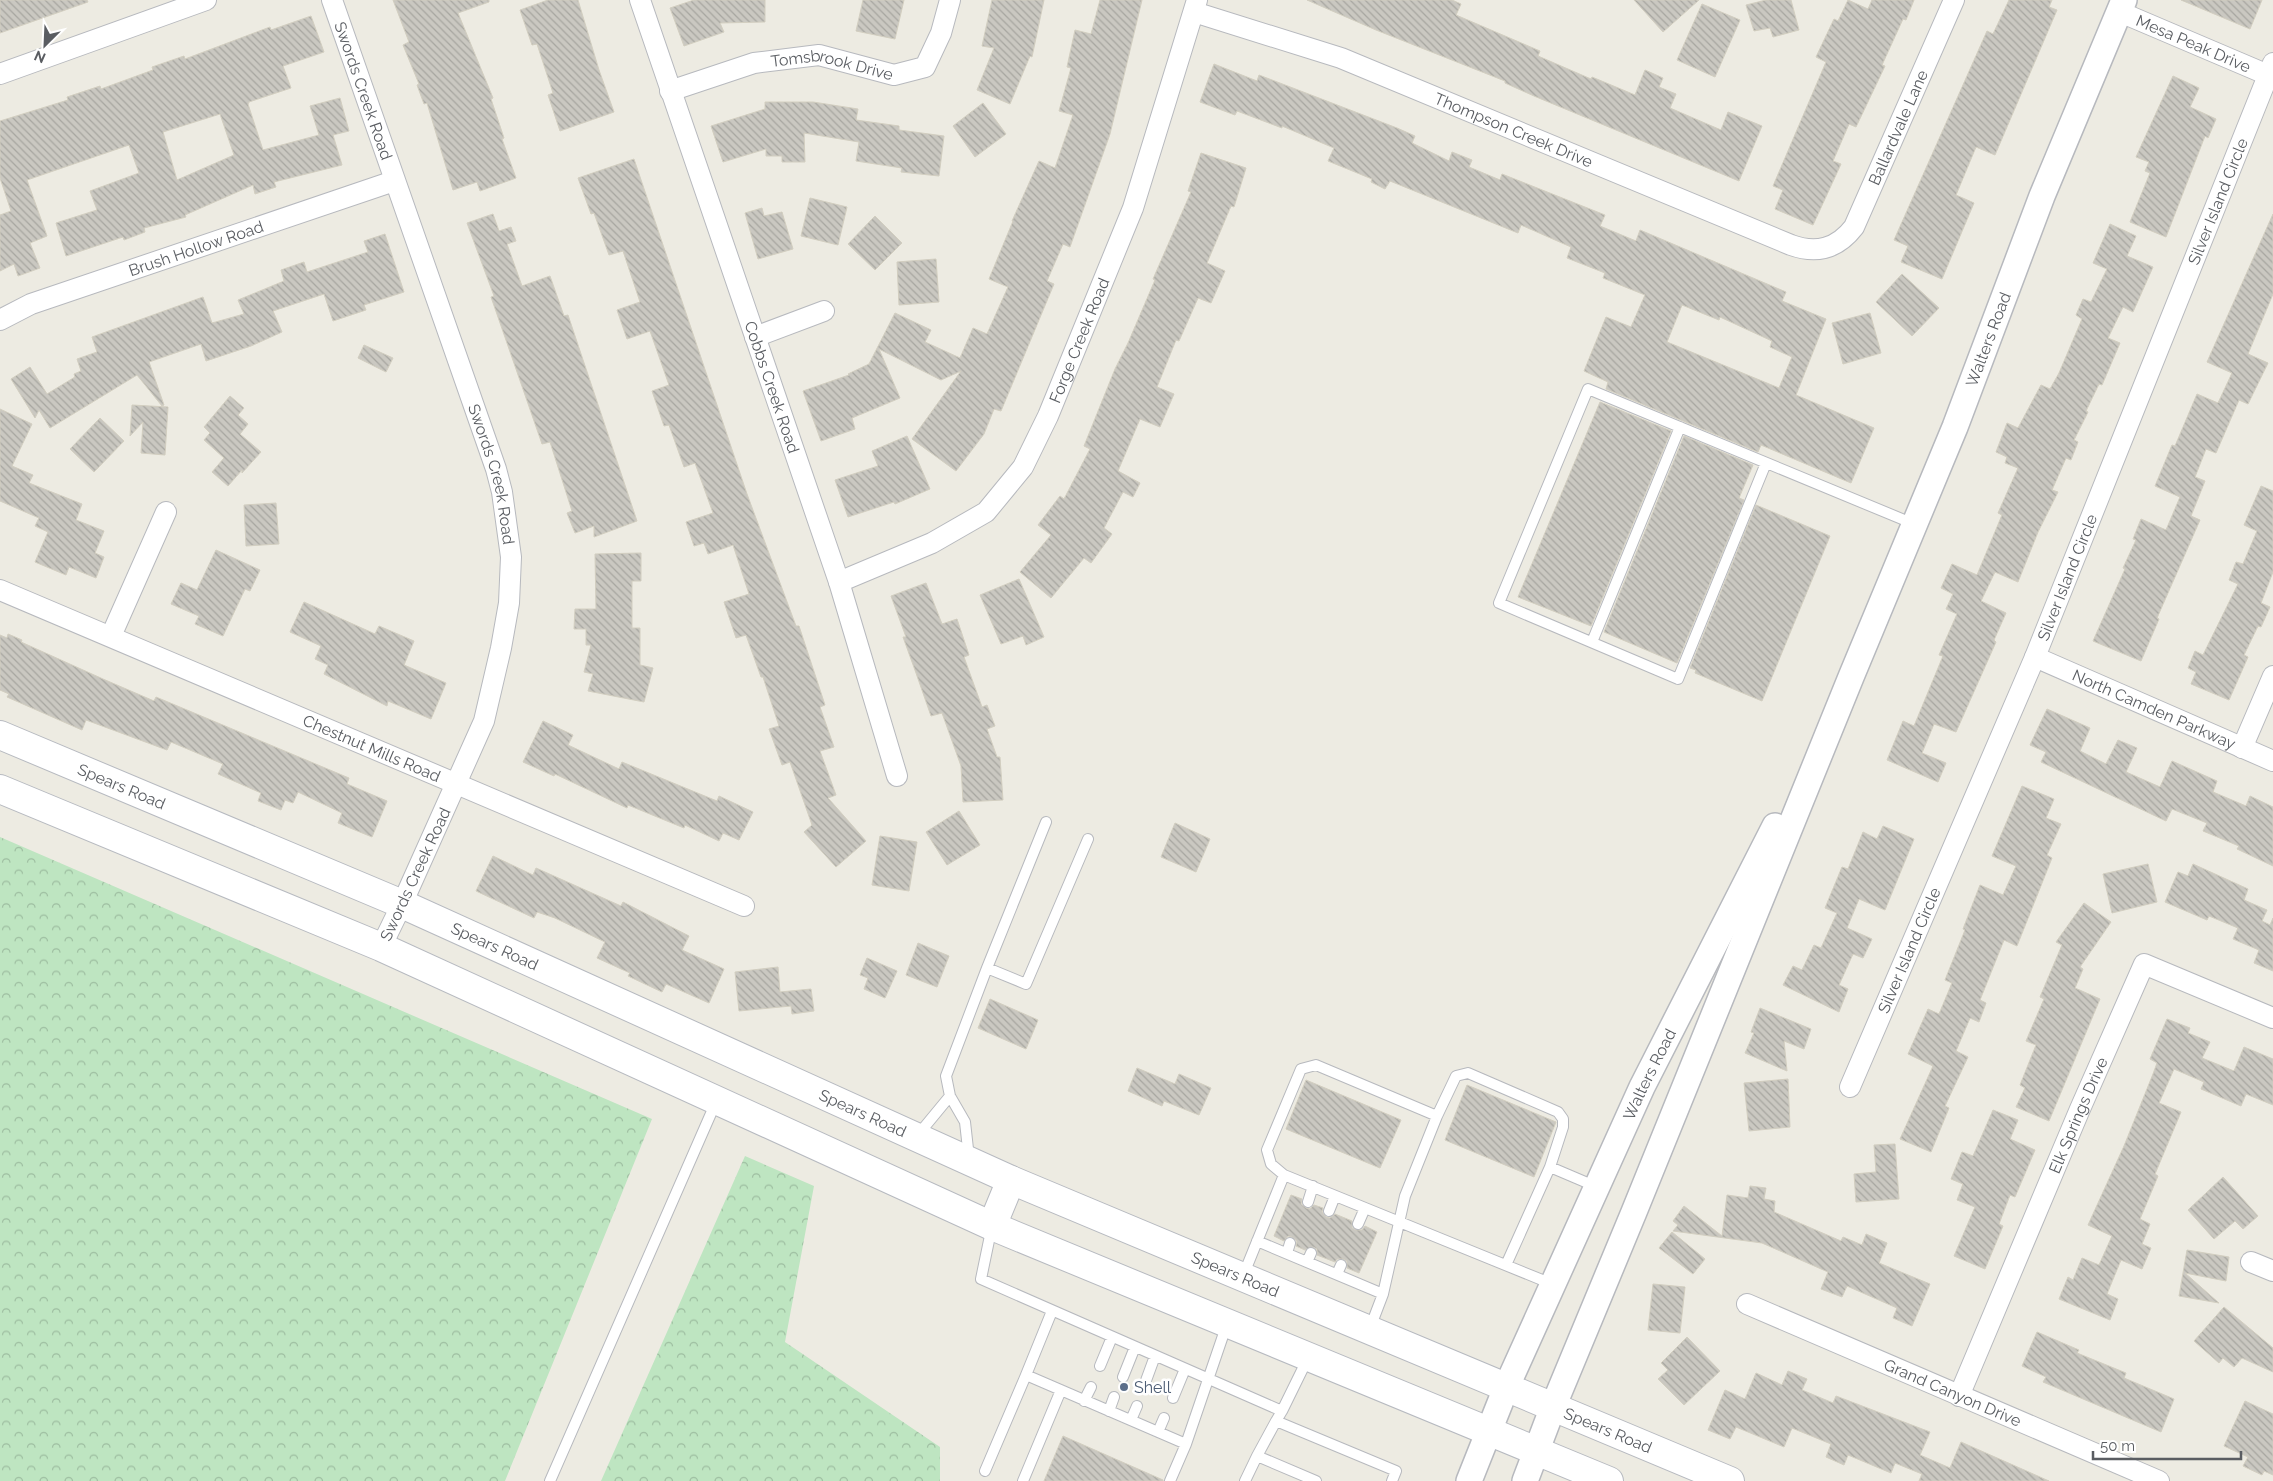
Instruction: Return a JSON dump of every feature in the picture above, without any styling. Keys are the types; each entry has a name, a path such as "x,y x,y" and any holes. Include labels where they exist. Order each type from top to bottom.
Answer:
{"main road":[{"name":"Spears Road","path":"0,735 402,904 1011,1180 1730,1481"},
{"path":"0,789 381,947 992,1226 1609,1481"},
{"path":"992,1226 1011,1180"}],"street":[{"path":"0,74 206,0"},
{"name":"Swords Creek Road","path":"332,0 496,469 510,535 511,580 502,648 484,721 457,784 381,947"},
{"name":"Cobbs Creek Road","path":"640,0 839,582 897,776"},
{"name":"Tomsbrook Drive","path":"670,91 754,64 819,56 894,75 925,67 940,33 950,0"},
{"name":"Ballardvale Lane","path":"1831,247 1844,239 1854,227 1954,0"},
{"name":"Thompson Creek Drive","path":"1195,6 1341,58 1800,248 1821,250 1831,247"},
{"name":"Forge Creek Road","path":"839,582 932,543 986,512 1023,467 1048,416 1133,208 1195,6"},
{"name":"Mesa Peak Drive","path":"2122,6 2270,69"},
{"name":"Walters Road","path":"1525,1481 1553,1407 1955,427 2042,196 2122,6"},
{"name":"Silver Island Circle","path":"1850,1087 2035,657 2270,69"},
{"name":"Brush Hollow Road","path":"0,320 31,304 394,181"},
{"path":"755,337 824,311"},
{"path":"111,636 166,512"},
{"name":"Chestnut Mills Road","path":"0,590 744,906"},
{"name":"North Camden Parkway","path":"2035,657 2273,761"},
{"path":"2242,748 2273,676"},
{"name":"Walters Road","path":"1469,1481 1506,1388 1642,1087 1851,677"},
{"name":"Elk Springs Drive","path":"1960,1396 2076,1118 2144,964 2273,1018"},
{"path":"2251,1262 2273,1271"},
{"name":"Grand Canyon Drive","path":"1747,1304 2158,1481"}],"lane":[{"path":"1766,463 1678,679 1499,603 1588,389 1914,524"},
{"path":"1592,642 1680,427"},
{"path":"970,1162 965,1122 950,1096 946,1076 1046,822"},
{"path":"987,968 1026,984 1088,839"},
{"path":"1437,1116 1316,1065 1302,1069 1267,1150 1271,1164 1284,1176 1313,1186 1553,1285"},
{"path":"1369,1330 1383,1294 1405,1196 1437,1116 1456,1076 1468,1073 1558,1112 1563,1119 1563,1127 1550,1167 1506,1265"},
{"path":"916,1138 950,1096"},
{"path":"550,1481 716,1101"},
{"path":"1550,1167 1597,1187"},
{"path":"1243,1277 1284,1176"},
{"path":"1308,1202 1313,1186"},
{"path":"1329,1211 1335,1196"},
{"path":"1358,1224 1365,1208"},
{"path":"992,1226 981,1279 1282,1411"},
{"path":"1257,1240 1289,1248 1339,1270 1383,1294"},
{"path":"985,1471 1052,1311"},
{"path":"1170,1481 1186,1444 1228,1324"},
{"path":"1100,1366 1112,1337"},
{"path":"1123,1377 1135,1347"},
{"path":"1144,1386 1155,1356"},
{"path":"1245,1481 1308,1358"},
{"path":"1173,1398 1185,1369"},
{"path":"1026,1375 1186,1444"},
{"path":"1084,1401 1091,1387"},
{"path":"1023,1481 1061,1390"},
{"path":"1109,1411 1114,1397"},
{"path":"1130,1420 1136,1406"},
{"path":"1158,1432 1164,1418"},
{"path":"1276,1421 1396,1471 1392,1481"},
{"path":"1257,1456 1316,1481"}],"green space":[{"path":"0,837 652,1119 505,1481 0,1481"},
{"path":"745,1156 814,1186 785,1342 940,1447 940,1481 601,1481"}],"building":[{"path":"0,0 87,0 88,2 0,33"},
{"path":"393,0 489,0 489,2 458,13 493,98 491,99 504,138 502,139 516,178 480,191 477,182 453,190 427,103 424,104 417,85 419,84 403,45 409,42"},
{"path":"548,0 578,0 614,112 560,131 548,95 553,93 537,44 532,45 520,10"},
{"path":"694,0 765,0 765,22 720,23 724,32 684,46 670,8"},
{"path":"863,0 904,0 895,39 856,31"},
{"path":"992,0 1044,0 1032,57 1030,56 1010,104 977,90 994,48 982,46"},
{"path":"1100,0 1142,0 1110,134 1070,247 1063,244 1047,281 1054,284 1001,411 994,409 984,434 956,471 912,439 961,371 941,380 879,349 900,398 852,418 855,429 821,441 803,391 849,375 869,364 895,313 931,330 925,342 960,358 973,328 987,334 1008,287 989,279 1039,161 1055,168 1073,115 1059,111 1071,68 1067,67 1075,30 1091,34"},
{"path":"1307,0 1452,0 1461,4 1456,15 1540,51 1538,56 1591,79 1592,77 1635,95 1645,70 1663,78 1659,87 1676,94 1670,108 1721,130 1728,112 1762,126 1739,181 1534,96 1505,83 1505,81 1376,30"},
{"path":"1634,0 1699,0 1663,32"},
{"path":"1766,0 1791,0 1799,30 1773,37 1770,28 1754,31 1746,5"},
{"path":"1848,0 1868,9 1872,0 1914,0 1906,20 1903,19 1882,65 1885,66 1856,127 1849,124 1833,161 1841,164 1813,225 1775,209 1783,190 1773,186 1826,62 1816,57 1834,19 1838,21"},
{"path":"2009,0 2052,0 2049,7 2057,10 1995,155 1976,147 1956,195 1974,203 1942,279 1901,262 1908,246 1894,240 1987,31 1993,34"},
{"path":"2181,0 2262,0 2250,29"},
{"path":"1702,4 1740,20 1715,77 1677,60"},
{"path":"311,16 324,52 283,66 291,88 249,102 248,104 263,150 319,135 310,106 340,98 349,131 333,135 342,165 274,182 276,187 255,194 253,185 185,215 186,217 144,228 145,232 124,240 123,237 66,256 56,223 97,210 90,191 139,173 129,145 27,180 47,236 30,243 40,268 18,276 14,264 0,271 0,215 11,211 0,178 0,121 68,100 67,97 100,86 101,89 153,70 152,67 184,56 185,59 270,27 271,30","holes":["220,114 234,155 177,180 163,132"]},
{"path":"1214,64 1257,81 1259,75 1415,136 1412,143 1449,161 1452,152 1472,160 1469,167 1500,180 1502,174 1605,215 1600,226 1636,241 1640,230 1786,292 1782,301 1826,319 1796,395 1874,428 1851,483 1761,445 1758,452 1606,389 1608,382 1584,371 1606,317 1631,327 1645,295 1603,278 1605,273 1567,258 1571,247 1521,225 1518,233 1390,181 1385,189 1371,182 1372,179 1328,161 1334,148 1282,126 1282,128 1237,111 1235,115 1200,102","holes":["1682,305 1719,320 1720,317 1772,341 1770,347 1792,357 1779,388 1667,342"]},
{"path":"2173,76 2199,88 2190,107 2216,119 2208,138 2205,136 2166,237 2130,222 2150,173 2145,171 2149,162 2136,157"},
{"path":"765,102 813,102 858,109 856,120 899,126 899,130 944,136 939,176 901,172 902,168 856,161 859,142 804,133 805,162 782,162 782,156 766,156 766,149 723,162 711,126 765,109"},
{"path":"983,103 1006,134 975,157 953,126"},
{"path":"1201,153 1246,168 1234,207 1231,206 1207,263 1225,271 1211,303 1198,298 1179,341 1176,340 1157,387 1174,394 1160,427 1140,419 1118,471 1140,483 1133,497 1123,492 1104,528 1112,534 1091,563 1084,558 1051,598 1020,572 1051,535 1038,525 1060,496 1064,499 1090,449 1084,446 1191,192 1188,191"},
{"path":"634,159 747,494 796,626 799,626 825,705 820,707 834,747 820,751 836,795 828,798 866,841 836,867 804,832 812,825 790,762 782,765 769,729 779,726 763,677 761,677 746,635 736,638 724,602 749,594 733,545 708,554 704,543 694,546 686,522 713,513 695,463 684,467 669,425 664,426 652,391 669,385 650,331 627,339 617,310 640,302 623,251 609,255 594,213 591,214 578,178"},
{"path":"810,198 847,207 838,245 801,236"},
{"path":"762,208 764,216 782,212 793,249 758,259 745,213"},
{"path":"493,214 499,231 511,227 516,241 507,244 522,286 550,276 564,316 568,315 637,521 594,537 594,526 575,533 567,513 572,511 550,442 542,444 491,297 494,296 467,223"},
{"path":"2273,214 2273,294 2248,354 2268,363 2248,404 2239,400 2216,453 2206,449 2195,477 2205,481 2191,516 2200,520 2157,618 2159,619 2141,661 2093,641 2125,569 2123,568 2136,540 2133,539 2141,519 2166,530 2180,497 2155,486 2172,445 2175,446 2197,394 2218,403 2232,373 2207,362"},
{"path":"875,216 902,243 875,270 848,244"},
{"path":"2110,224 2136,236 2127,256 2153,267 2133,312 2123,307 2108,338 2120,343 2102,385 2099,384 2086,411 2088,412 2074,440 2078,442 2071,460 2066,458 2052,490 2058,492 2038,532 2018,582 1995,572 1981,601 2006,613 1994,640 1996,642 1956,732 1934,724 1922,753 1946,763 1938,782 1887,760 1903,721 1914,726 1943,656 1939,655 1957,614 1946,609 1953,594 1941,588 1952,564 1977,575 2002,515 1998,513 2018,468 2005,463 2007,457 1996,452 2007,423 2018,428 2041,385 2050,389 2059,373 2082,319 2076,315 2083,299 2091,302 2107,269 2093,263"},
{"path":"385,234 404,292 364,305 366,310 333,321 324,294 273,311 282,332 251,346 206,361 201,344 149,362 164,405 162,406 137,375 50,428 39,410 35,418 11,379 30,367 47,394 75,377 74,374 81,371 77,359 97,352 92,337 203,297 212,323 244,314 238,300 284,281 281,270 304,262 307,272 368,252 364,241"},
{"path":"936,259 939,302 899,305 897,262"},
{"path":"1902,274 1939,308 1912,336 1876,302"},
{"path":"1870,313 1881,353 1843,364 1832,323"},
{"path":"364,345 393,358 386,372 358,358"},
{"path":"230,396 244,408 238,415 248,424 240,434 261,452 228,486 212,472 224,458 204,440 210,433 204,427"},
{"path":"1600,402 1671,431 1591,626 1518,597"},
{"path":"132,405 168,407 165,455 141,453 143,422 130,436"},
{"path":"0,409 32,424 12,466 33,475 29,483 82,504 76,520 104,531 95,553 104,557 96,578 69,567 66,575 35,562 48,532 35,526 39,518 0,501"},
{"path":"100,418 124,441 94,472 70,449"},
{"path":"907,436 930,489 895,504 894,502 848,517 835,480 878,466 872,451"},
{"path":"1684,436 1753,465 1739,498 1744,500 1677,663 1604,632"},
{"path":"2261,486 2273,491 2273,572 2261,603 2270,607 2261,627 2258,626 2244,655 2248,657 2229,700 2191,684 2196,672 2188,668 2195,651 2203,655 2238,584 2229,580 2236,562 2243,564 2257,531 2244,525"},
{"path":"276,503 279,544 246,546 244,505"},
{"path":"1756,505 1830,536 1762,701 1695,673 1696,670 1690,668"},
{"path":"216,550 260,570 250,591 245,589 223,636 195,624 199,616 171,604 181,583 197,590"},
{"path":"641,553 641,581 632,581 632,628 640,628 640,665 653,668 644,702 588,691 593,674 584,672 591,645 586,645 586,629 574,629 575,609 596,609 595,554"},
{"path":"1019,579 1044,637 1026,645 1023,636 1001,644 980,595"},
{"path":"926,583 942,624 957,619 969,655 964,657 982,707 987,705 995,726 987,729 997,757 1000,757 1003,800 963,802 961,766 942,713 931,716 903,637 906,637 891,596"},
{"path":"304,602 375,634 379,626 414,641 404,665 446,683 431,719 388,701 387,706 324,674 328,665 315,659 321,646 290,632"},
{"path":"8,634 22,640 21,642 154,701 156,697 349,778 347,784 387,801 372,837 338,823 342,813 298,792 293,803 285,800 281,810 258,801 261,793 218,774 223,764 171,742 167,750 86,720 82,730 7,697 9,694 0,690 0,635 7,638"},
{"path":"2047,709 2090,728 2080,751 2106,764 2118,740 2137,748 2126,772 2160,787 2172,761 2217,781 2213,792 2246,806 2250,796 2273,807 2273,866 2237,849 2239,846 2203,831 2207,823 2172,809 2166,821 2041,762 2046,752 2030,745"},
{"path":"543,721 573,735 568,745 619,769 622,762 717,801 719,796 753,812 739,840 723,833 719,841 685,825 684,828 628,805 627,808 555,774 554,776 523,762"},
{"path":"2022,786 2054,799 2046,818 2061,824 2047,855 2052,858 2017,946 2004,940 1980,1000 1986,1003 1979,1022 1970,1018 1956,1051 1968,1057 1945,1106 1949,1108 1931,1152 1900,1139 1933,1066 1908,1054 1928,1009 1939,1014 1952,983 1945,980 1980,885 2003,895 2016,866 1992,856"},
{"path":"959,811 980,845 947,865 926,832"},
{"path":"1175,823 1210,839 1196,872 1161,857"},
{"path":"1883,826 1914,839 1885,910 1859,899 1847,928 1872,939 1863,958 1853,954 1839,985 1848,989 1839,1012 1783,985 1793,966 1802,970 1814,945 1821,948 1837,913 1825,908 1842,867 1848,869 1863,832 1877,839"},
{"path":"880,836 917,842 909,891 872,885"},
{"path":"493,856 533,875 536,868 621,906 623,902 689,936 682,950 724,969 709,1003 666,984 662,992 628,976 630,973 597,958 605,942 555,918 537,912 534,918 476,891"},
{"path":"2148,864 2157,902 2112,913 2103,874"},
{"path":"2193,864 2248,889 2244,900 2267,910 2262,921 2270,925 2273,918 2273,971 2254,963 2259,950 2233,939 2238,928 2209,916 2207,920 2165,902 2178,872 2188,876"},
{"path":"2084,903 2111,922 2080,967 2083,969 2075,988 2100,999 2049,1121 2016,1107 2025,1088 2020,1085 2036,1045 2026,1041 2044,999 2040,997 2062,945 2056,942"},
{"path":"918,943 949,956 937,987 906,975"},
{"path":"867,958 897,971 885,998 864,989 868,978 860,975"},
{"path":"778,967 780,992 811,989 814,1011 792,1014 791,1006 739,1011 735,972"},
{"path":"990,999 1038,1020 1026,1049 978,1028"},
{"path":"1760,1008 1811,1029 1804,1049 1784,1041 1787,1071 1745,1053 1754,1033 1751,1032"},
{"path":"2167,1019 2190,1028 2188,1033 2210,1042 2202,1058 2234,1071 2244,1047 2273,1059 2273,1105 2246,1094 2241,1106 2201,1089 2204,1082 2174,1069 2159,1103 2181,1112 2155,1174 2158,1176 2140,1219 2150,1224 2142,1244 2151,1248 2142,1269 2121,1260 2107,1294 2118,1299 2110,1320 2059,1299 2068,1277 2073,1280 2082,1258 2099,1265 2112,1236 2088,1225 2124,1146 2153,1074 2157,1063 2150,1059"},
{"path":"1137,1068 1175,1084 1179,1074 1211,1088 1199,1115 1164,1101 1162,1106 1128,1091"},
{"path":"1788,1079 1790,1127 1749,1131 1744,1083"},
{"path":"1306,1080 1401,1120 1380,1168 1286,1129"},
{"path":"1467,1085 1556,1122 1534,1177 1445,1140"},
{"path":"1993,1110 2018,1120 2010,1139 2035,1150 2015,1197 2010,1195 1999,1224 2003,1226 1985,1269 1954,1256 1975,1207 1957,1200 1963,1184 1951,1179 1962,1152 1973,1156"},
{"path":"1895,1144 1899,1199 1856,1202 1854,1174 1876,1172 1874,1145"},
{"path":"2223,1177 2258,1216 2243,1229 2235,1221 2214,1239 2188,1210"},
{"path":"1750,1186 1766,1188 1764,1199 1775,1201 1774,1212 1841,1241 1843,1237 1862,1245 1866,1234 1887,1243 1879,1263 1930,1284 1912,1326 1893,1318 1897,1308 1847,1286 1842,1297 1821,1289 1828,1272 1762,1243 1673,1231 1678,1225 1673,1221 1684,1206 1722,1236 1727,1195 1748,1198"},
{"path":"1291,1195 1302,1199 1301,1204 1306,1208 1310,1209 1314,1205 1323,1208 1322,1212 1326,1217 1330,1218 1335,1214 1352,1221 1352,1228 1356,1230 1362,1230 1365,1226 1377,1232 1359,1273 1347,1268 1347,1261 1343,1259 1337,1259 1335,1262 1317,1255 1317,1249 1313,1247 1305,1250 1296,1246 1297,1241 1292,1237 1288,1236 1284,1241 1274,1236"},
{"path":"1672,1232 1705,1259 1693,1274 1659,1248"},
{"path":"2187,1250 2229,1257 2226,1281 2185,1273 2219,1303 2179,1296"},
{"path":"1653,1284 1685,1287 1680,1333 1648,1330"},
{"path":"2224,1307 2273,1348 2273,1372 2242,1358 2234,1367 2223,1358 2219,1363 2194,1341"},
{"path":"2037,1332 2079,1350 2077,1353 2126,1373 2124,1378 2174,1399 2161,1432 2043,1382 2046,1377 2022,1366"},
{"path":"1687,1337 1720,1371 1684,1405 1658,1379 1668,1370 1661,1363"},
{"path":"1788,1371 1807,1379 1802,1390 1833,1403 1836,1396 1930,1432 1920,1455 1950,1468 1961,1442 2049,1481 1919,1481 1922,1474 1895,1463 1891,1473 1848,1455 1844,1465 1826,1457 1831,1444 1792,1428 1784,1447 1736,1427 1730,1439 1708,1430 1725,1390 1745,1399 1756,1373 1782,1385"},
{"path":"2245,1401 2273,1414 2273,1475 2264,1471 2262,1475 2243,1466 2248,1457 2224,1446"},
{"path":"1063,1436 1163,1480 1163,1481 1044,1481"}],"place":[{"name":"Shell","path":"1124,1387"}]}
